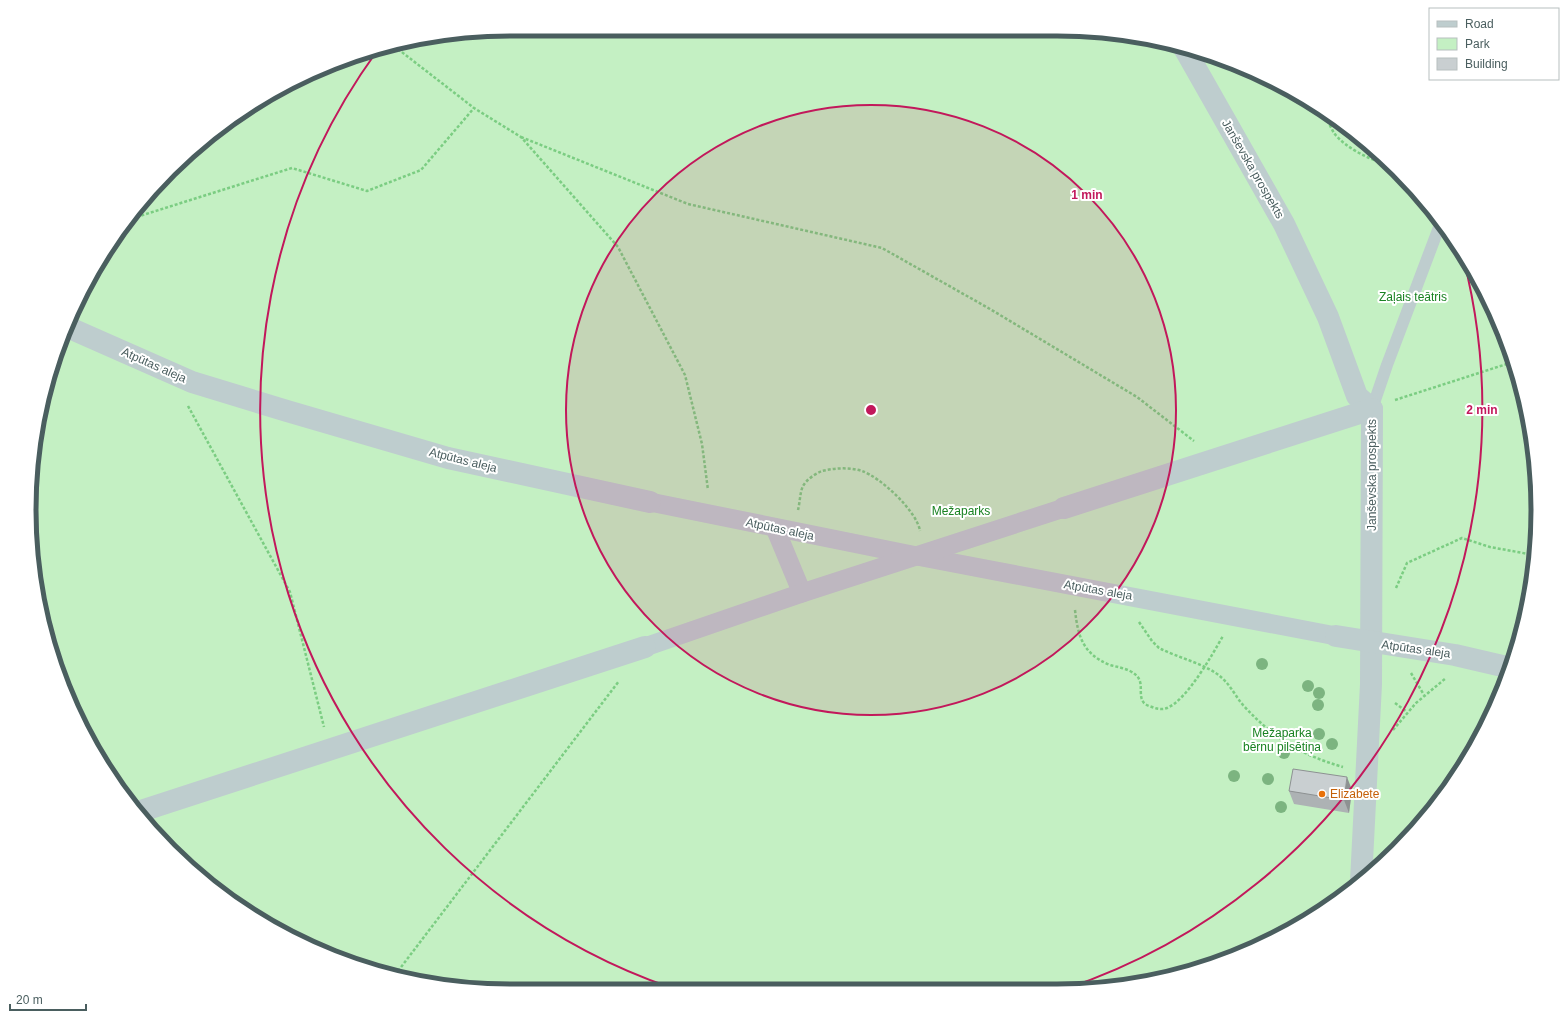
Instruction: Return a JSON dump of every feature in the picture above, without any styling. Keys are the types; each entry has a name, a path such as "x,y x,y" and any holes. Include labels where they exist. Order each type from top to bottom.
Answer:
{"street":[{"name":"Janševska prospekts","path":"1187,54 1284,224 1328,317 1356,396 1372,409 1371,643 1367,772 1361,873"},
{"name":"Atpūtas aleja","path":"72,329 192,382 448,458 794,532 1371,643 1454,655 1504,666"},
{"path":"143,810 330,751 645,647 802,593 1216,458 1372,409"},
{"path":"775,528 802,593"}],"lane":[{"path":"1372,409 1438,229"}],"path":[{"path":"398,49 474,108 521,137 688,204 882,248 990,309 1137,398 1216,458"},
{"path":"138,217 292,168 367,191 421,170 474,108"},
{"path":"1328,121 1334,134 1354,149 1375,162 1379,163"},
{"path":"521,137 618,247 685,376 702,444 710,514"},
{"path":"1372,409 1411,394 1508,364"},
{"path":"192,382 187,404 290,592 330,751"},
{"path":"794,532 803,486 808,479 818,472 832,468 850,468 862,471 875,478 910,510 919,523 920,544 917,556"},
{"path":"1394,592 1407,564 1462,538 1490,547 1529,555"},
{"path":"1071,585 1077,626 1086,648 1096,658 1129,670 1137,676 1141,683 1142,699 1148,706 1162,709 1173,704 1189,687 1204,668 1236,616"},
{"path":"1132,596 1141,625 1152,641 1167,652 1204,668 1222,678 1242,704 1266,728 1298,751 1329,763 1367,772"},
{"path":"1368,746 1391,734 1416,703 1452,673 1454,655"},
{"path":"398,971 621,679"}],"green space":[{"name":"Mežaparks","path":"510,36 1057,36 1119,40 1180,52 1238,72 1267,85 1294,100 1346,134 1370,154 1413,197 1433,221 1467,273 1482,300 1506,358 1515,387 1527,448 1531,510 1530,541 1527,572 1515,633 1495,691 1482,720 1451,773 1433,799 1392,845 1346,886 1320,904 1267,935 1209,959 1180,968 1119,980 1088,983 510,984 448,980 387,968 329,948 300,935 273,920 221,886 175,845 134,799 116,773 85,720 61,662 52,633 45,602 37,541 37,479 40,448 52,387 72,329 85,300 116,247 134,221 154,197 197,154 221,134 247,116 300,85 358,61 387,52 448,40"}],"building":[{"path":"1293,769 1347,777 1344,800 1289,791"}],"place":[{"name":"Elizabete","path":"1322,794"}],"park label":[{"name":"Zaļais teātris","path":"1413,297"},
{"name":"Mežaparka bērnu pilsētiņa","path":"1282,740"}]}
